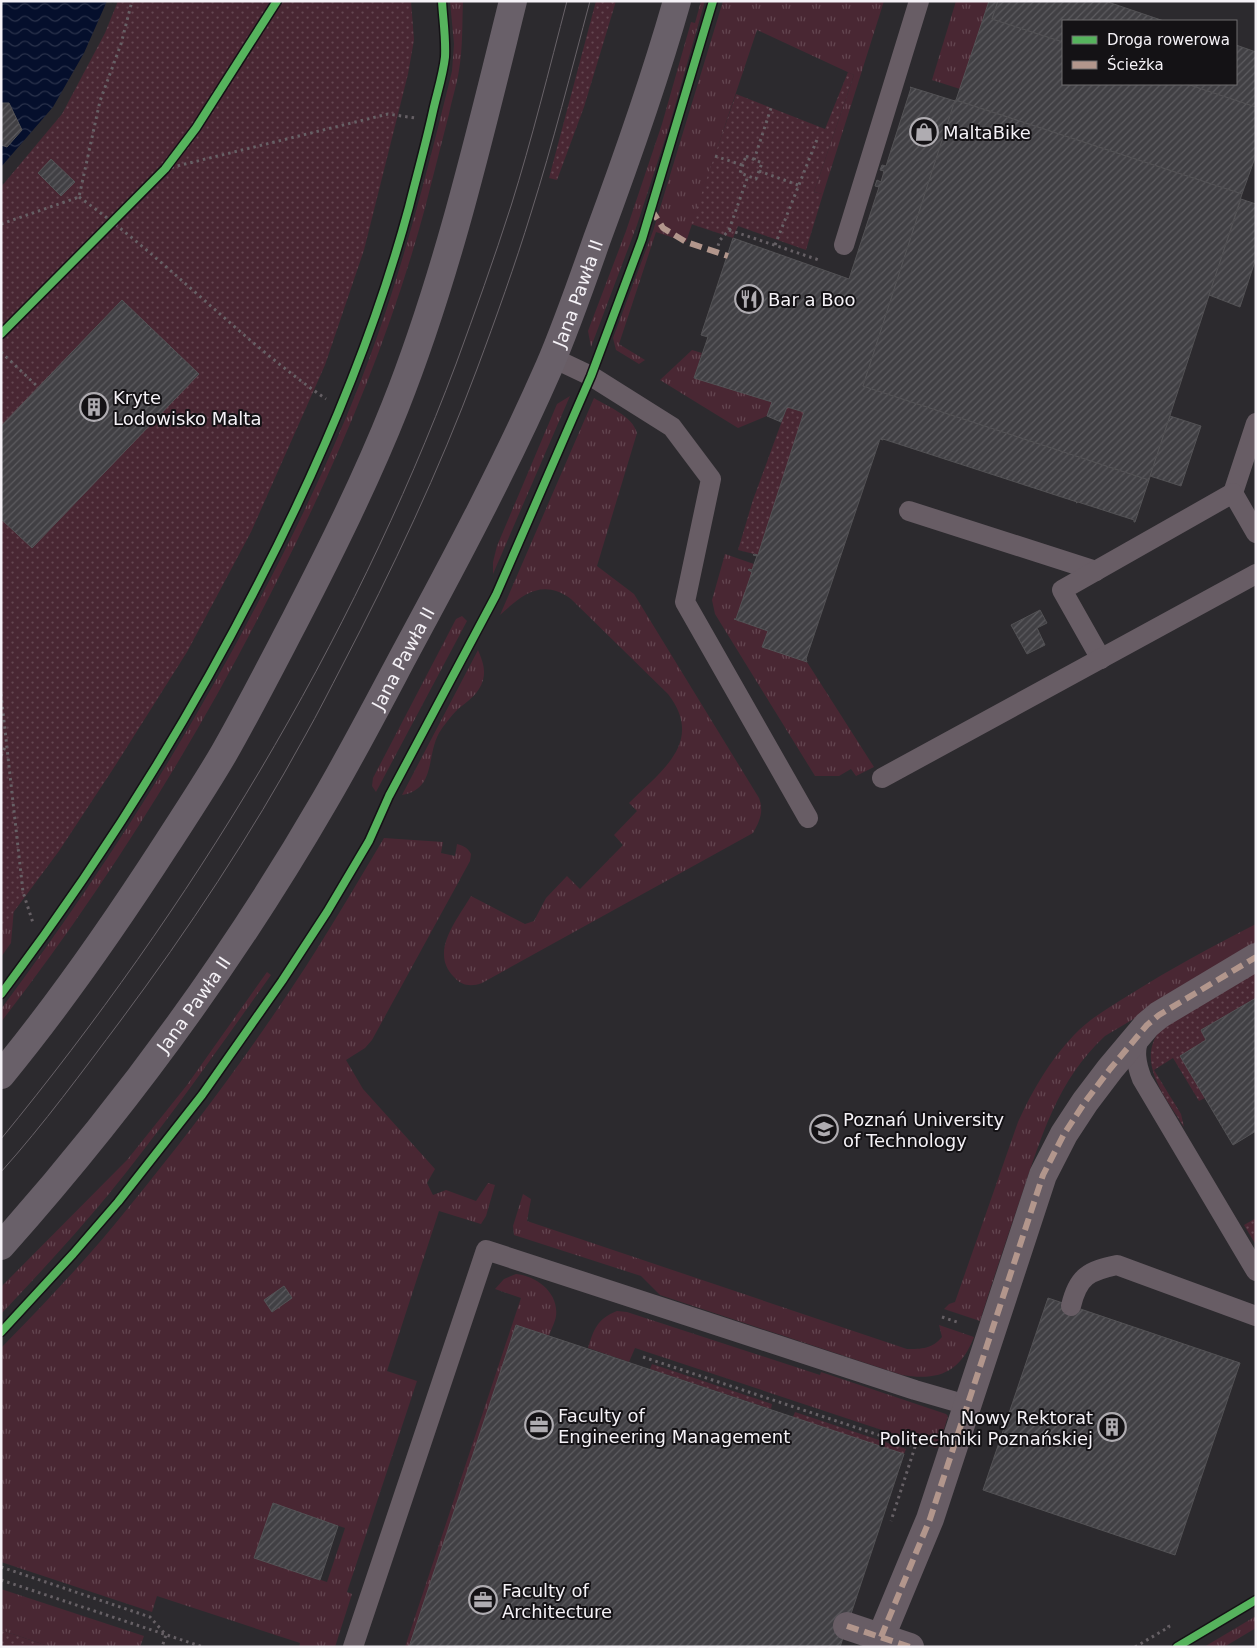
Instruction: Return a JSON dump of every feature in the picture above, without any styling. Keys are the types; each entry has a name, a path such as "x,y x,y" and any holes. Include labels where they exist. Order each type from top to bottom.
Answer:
{"main road":[{"path":"1,1075 75,980 223,755 258,692 336,540 365,478 395,406 429,311 472,169 513,1"},
{"name":"Jana Pawła II","path":"1,1246 81,1153 154,1058 214,975 284,867 358,743 495,480 553,358 573,308 653,82 677,1"}],"street":[{"path":"881,1637 930,1519 1043,1175 1064,1134 1110,1069 1147,1025 1159,1015 1256,957"},
{"path":"847,1626 910,1647"}],"lane":[{"path":"844,245 919,1"},
{"path":"553,358 591,376 672,427 711,479 685,602 808,818"},
{"path":"1101,659 1062,590 1234,493 1256,423"},
{"path":"1234,493 1256,534"},
{"path":"909,511 1096,571"},
{"path":"882,778 1256,574"},
{"path":"1147,1025 1139,1037 1136,1051 1136,1065 1142,1079 1256,1271"},
{"path":"353,1647 486,1250 915,1390 967,1405"},
{"path":"1071,1306 1074,1294 1083,1279 1095,1270 1117,1265 1256,1316"}],"path":[{"path":"79,196 100,101 120,44 132,1"},
{"path":"1,334 165,169 196,128 278,1"},
{"path":"754,160 771,108"},
{"path":"165,169 388,114 415,118"},
{"path":"775,245 818,137"},
{"path":"715,156 742,165"},
{"path":"746,156 762,162 756,179 740,174 742,165 746,156"},
{"path":"759,171 798,185"},
{"path":"716,252 720,240 729,230 748,176"},
{"path":"79,196 113,221 292,375 326,399"},
{"path":"1,224 79,196"},
{"path":"729,230 820,260 844,245"},
{"path":"1,352 38,387"},
{"path":"1,694 23,892 32,923"},
{"path":"1,756 7,744"},
{"path":"643,1357 915,1447 889,1526"},
{"path":"1,1567 150,1617 166,1635"},
{"path":"1,1580 203,1647"},
{"path":"1135,1647 1169,1627 1167,1622"},
{"path":"162,1647 166,1635"}],"green space":[{"path":"118,1 411,1 414,40 408,74 364,250 325,365 251,532 187,652 59,851 1,929 1,187 62,114 105,33"},
{"path":"450,1 463,1 460,61 449,114 425,208 396,305 341,446 276,583 183,753 149,809 78,917 1,1022 1,1009 109,855 176,749 238,641 281,558 334,446 382,324 424,180 452,71 454,44"},
{"path":"596,1 616,1 584,107 557,180 549,178"},
{"path":"701,1 705,1 669,127 637,225 591,347 588,331 626,231 662,124 691,22 695,23"},
{"path":"723,1 884,1 823,194 814,192 854,75 757,30 686,242 656,232 619,344 645,360 639,364 616,350 613,338 653,231"},
{"path":"956,1 989,1 960,89 932,80"},
{"path":"848,72 854,75 814,192 823,194 806,250 738,226 733,238 691,224 736,94 825,129"},
{"path":"692,350 702,353 694,378 772,402 767,416 738,428 660,380"},
{"path":"570,396 493,574 493,562 497,546 557,404"},
{"path":"594,398 625,416 637,433 597,566 634,594 759,798 760,816 753,833 482,983 467,985 454,977 447,967 444,957 448,936 471,896 525,924 534,921 546,898 567,876 580,889 623,845 614,835 637,811 629,803 665,767 680,741 682,727 678,711 668,694 571,599 551,590 533,592 516,601 500,615"},
{"path":"787,407 804,412 758,555 738,550 753,500"},
{"path":"725,554 754,564 752,570 748,569 752,572 735,619 768,631 763,647 807,662 874,767 856,776 851,769 839,776 815,776 715,614 712,600"},
{"path":"462,616 467,621 376,792 372,786 373,778 456,619"},
{"path":"478,650 484,668 484,676 479,689 473,697 458,709 439,733 428,771 420,786 413,792 402,795"},
{"path":"1,789 15,896 11,943 1,957"},
{"path":"384,838 443,842 441,853 455,856 457,844 469,850 471,854 470,861 372,1040 365,1048 346,1060 363,1089 435,1169 427,1183 433,1195 446,1190 476,1201 488,1183 495,1185 486,1216 481,1224 439,1211 387,1371 417,1381 347,1592 352,1594 335,1647 299,1647 300,1643 157,1596 152,1612 1,1562 1,1348 98,1244 192,1127 234,1071 293,986","holes":["273,1504 345,1528 327,1582 255,1558"]},
{"path":"1256,924 1256,946 1105,1036 1088,1053 1074,1071 1052,1111 1036,1153 980,1321 944,1309 949,1304 955,1302 1018,1122 1042,1076 1065,1045 1087,1023 1107,1008 1144,985"},
{"path":"267,972 271,975 191,1086 108,1195 1,1314 1,1287 127,1160 187,1085"},
{"path":"1256,972 1256,998 1201,1030 1206,1040 1180,1056 1205,1098 1199,1101 1173,1058 1154,1070 1181,1114 1184,1127 1156,1080 1152,1068 1153,1042 1160,1030"},
{"path":"523,1194 531,1199 527,1221 907,1349 930,1346 938,1341 942,1337 939,1325 974,1337 962,1359 946,1372 926,1377 902,1375 660,1295 641,1276 514,1235 513,1226"},
{"path":"1256,1218 1256,1245 1244,1225"},
{"path":"516,1274 532,1278 550,1293 556,1308 555,1321 549,1336 516,1325 409,1647 405,1647 521,1298 495,1289 504,1279"},
{"path":"617,1311 627,1312 820,1375 821,1372 946,1414 948,1416 939,1446 936,1448 635,1348 629,1362 588,1348 597,1325 605,1317"},
{"path":"652,1364 772,1404 771,1409 650,1369"},
{"path":"795,1412 906,1449 904,1454 793,1417"},
{"path":"1,1589 144,1636 140,1647 51,1647 1,1630"},
{"path":"1256,1616 1256,1628 1224,1647 1204,1647"},
{"path":"1,1630 51,1647 2,1647"}],"water":[{"path":"1,1 107,1 84,53 53,107 1,167 1,145 7,147 22,130 9,103 1,103"}],"building":[{"path":"989,1 998,1 992,19 1062,42 1062,85 1190,85 1256,107 1256,155 1242,194 956,100"},
{"path":"998,1 1105,1 1161,20 1062,20 1062,42 992,19"},
{"path":"1237,45 1256,52 1256,107 1190,85 1237,85"},
{"path":"910,87 955,101 863,386 1149,480 1134,522 1134,520 880,439 806,659 807,662 762,647 768,631 734,619 736,619 752,572 748,570 752,570 757,556 753,555 758,555 804,412 787,407 781,422 767,416 772,402 694,378 708,337 701,335 733,238 849,279 879,187 875,186 877,180 881,182 884,171 880,170 882,165 886,166"},
{"path":"955,100 1242,194 1149,480 863,386"},
{"path":"1,103 9,103 22,130 7,147 1,145"},
{"path":"51,159 75,182 61,196 38,173"},
{"path":"1241,199 1256,204 1256,258 1240,307 1209,295"},
{"name":"Kryte Lodowisko Malta","path":"122,300 199,374 32,548 1,519 1,426"},
{"path":"1170,416 1201,426 1181,486 1150,476"},
{"path":"1040,610 1047,623 1037,628 1045,645 1027,654 1011,625"},
{"path":"1256,998 1256,1131 1233,1145 1180,1056 1206,1040 1201,1030"},
{"path":"284,1286 292,1298 272,1312 264,1300"},
{"name":"Nowy Rektorat Politechniki Poznańskiej","path":"1048,1298 1240,1363 1175,1555 983,1490"},
{"path":"516,1325 904,1454 840,1647 409,1647"},
{"path":"273,1503 338,1526 320,1580 254,1558"}],"tram line":[{"path":"1,1139 71,1050 138,959 201,866 260,770 316,672 367,571 414,469 456,364 505,226 519,181 567,1"},
{"path":"1,1172 48,1117 121,1020 218,881 241,846 315,719 361,630 431,482 491,330 539,187 590,1"}],"marked path":[{"path":"651,209 663,228 686,242 728,256"},
{"path":"881,1637 930,1519 1043,1175 1064,1134 1110,1069 1147,1025 1159,1015 1256,957"},
{"path":"847,1626 910,1647"}],"cycle path":[{"path":"1,334 165,169 196,128 277,1"},
{"path":"1,994 106,845 171,742 231,636 304,491 363,351 380,304 409,207 444,64 445,43 442,1"},
{"path":"1,1332 118,1202 202,1095 282,981 327,912 369,841 389,796 496,595 591,376 642,239 713,1"},
{"path":"1177,1647 1256,1600"}],"place":[{"name":"MaltaBike","path":"924,132"},
{"name":"Bar a Boo","path":"749,299"},
{"name":"Kryte Lodowisko Malta","path":"94,407"},
{"name":"Poznań University of Technology","path":"824,1129"},
{"name":"Faculty of Engineering Management","path":"539,1425"},
{"name":"Nowy Rektorat Politechniki Poznańskiej","path":"1112,1427"},
{"name":"Faculty of Architecture","path":"483,1600"}]}
